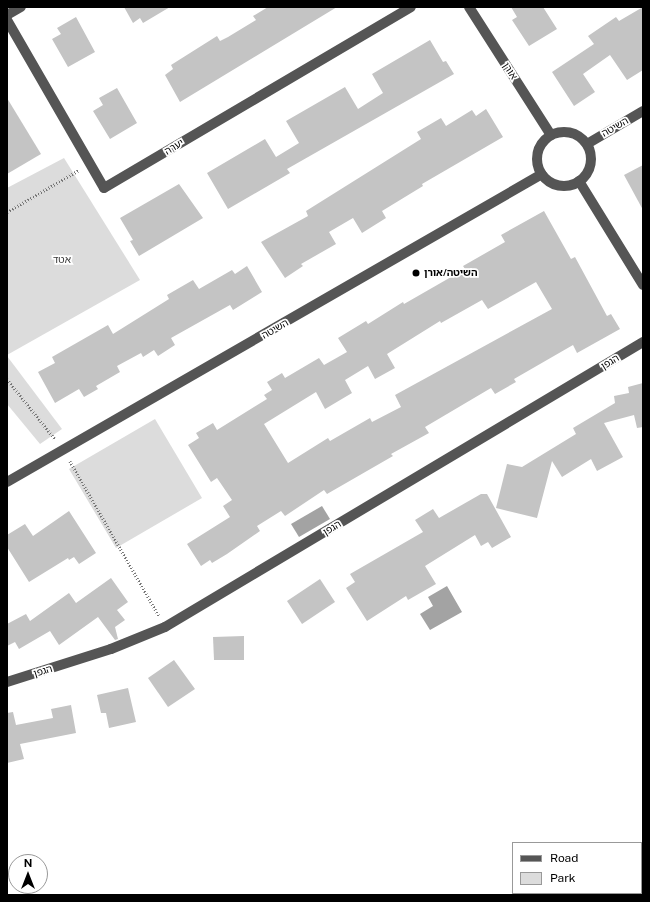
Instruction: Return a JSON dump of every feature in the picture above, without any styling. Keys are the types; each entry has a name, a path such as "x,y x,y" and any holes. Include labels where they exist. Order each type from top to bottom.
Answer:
{"street":[{"path":"7,15 21,7"},
{"name":"יערה","path":"7,20 104,188 411,7"},
{"name":"אורן","path":"469,7 551,135"},
{"name":"השיטה","path":"587,144 643,111"},
{"path":"570,132 580,136 587,144 591,153 591,164 580,181 570,186 559,186 549,181 542,174 538,164 538,153 542,144 551,135 570,132"},
{"name":"השיטה","path":"7,482 542,174"},
{"path":"580,181 643,285"},
{"name":"הגפן","path":"7,682 111,650 165,627 643,342"}],"path":[{"path":"7,212 90,164"},
{"path":"7,379 64,450 165,627"}],"green space":[{"name":"אטד","path":"64,158 140,280 7,355 7,188"},
{"path":"7,356 62,429 40,444 7,404"},
{"path":"155,419 202,498 116,548 69,469"}],"shaded area":[{"path":"322,506 330,519 299,537 291,524"},
{"path":"447,586 462,612 430,630 420,614 433,606 428,597"}],"building":[{"path":"124,7 170,7 143,23 140,18 133,23"},
{"path":"268,7 337,7 180,102 165,75 173,69 171,65 217,36 220,41 228,37 256,20 253,16"},
{"path":"511,7 543,7 557,29 529,46 512,20 517,17"},
{"path":"643,7 643,70 627,80 610,55 583,74 595,92 574,106 552,72 594,44 588,36 616,17 619,21"},
{"path":"76,17 95,52 68,67 52,39 61,34 57,28"},
{"path":"430,40 443,62 446,61 454,74 287,169 290,173 228,209 207,173 265,139 276,157 299,143 286,121 345,87 358,109 383,93 372,74"},
{"path":"117,88 137,123 110,139 93,111 103,105 99,98"},
{"path":"7,98 41,154 7,174"},
{"path":"486,109 503,137 422,184 423,186 382,211 386,218 362,233 353,218 329,232 336,244 301,264 303,266 285,278 261,242 308,216 306,211 421,139 417,132 441,118 446,126 472,110 476,116"},
{"path":"643,165 643,210 624,175"},
{"path":"179,184 203,218 139,256 130,241 133,240 120,218"},
{"path":"544,211 571,259 575,257 607,316 611,314 620,329 577,353 573,345 514,379 516,382 495,394 491,388 425,427 429,433 391,454 393,456 327,494 324,490 285,516 281,511 257,526 260,531 227,554 212,563 210,560 201,566 187,544 230,517 223,506 232,500 217,478 211,482 188,445 199,438 196,433 213,423 217,430 267,399 264,395 272,390 267,382 282,373 285,378 319,358 324,365 347,352 338,338 366,321 368,324 403,302 404,304 465,269 463,266 505,242 501,235","holes":["536,282 552,309 395,395 401,407 372,422 370,418 330,441 328,438 288,463 264,424 316,392 325,409 352,393 345,380 368,366 375,379 395,368 387,354 440,321 441,323 482,300 488,309"]},
{"path":"247,266 262,292 233,310 230,305 171,338 175,345 158,356 154,350 143,357 141,353 117,366 120,372 96,386 98,389 84,397 79,389 55,403 38,372 55,363 52,357 108,325 113,334 169,299 167,295 193,280 199,289 232,270 235,274"},
{"path":"643,383 643,427 637,428 634,415 604,423 623,457 597,471 591,459 562,477 552,461 537,518 496,508 507,464 522,467 576,434 573,428 615,403 614,396 629,393 628,387"},
{"path":"481,494 487,494 511,537 492,548 488,542 481,546 475,535 425,566 436,584 408,600 406,596 367,621 346,588 355,582 350,574 423,532 415,520 433,509 439,518"},
{"path":"69,511 96,553 79,564 74,557 69,560 68,558 29,582 7,547 7,535 25,524 33,536"},
{"path":"111,578 128,602 117,610 125,620 115,627 118,639 115,640 98,617 59,645 50,631 19,649 15,642 7,646 7,624 26,614 30,621 69,593 76,603"},
{"path":"320,579 335,602 302,624 287,601"},
{"path":"244,636 244,660 214,660 213,637"},
{"path":"174,660 195,689 168,707 148,678"},
{"path":"128,688 136,722 109,728 106,713 101,713 97,695"},
{"path":"71,705 76,733 20,744 24,759 7,763 7,713 13,712 16,725 53,718 51,709"}],"place":[{"name":"השיטה/אורן","path":"416,273"}]}
